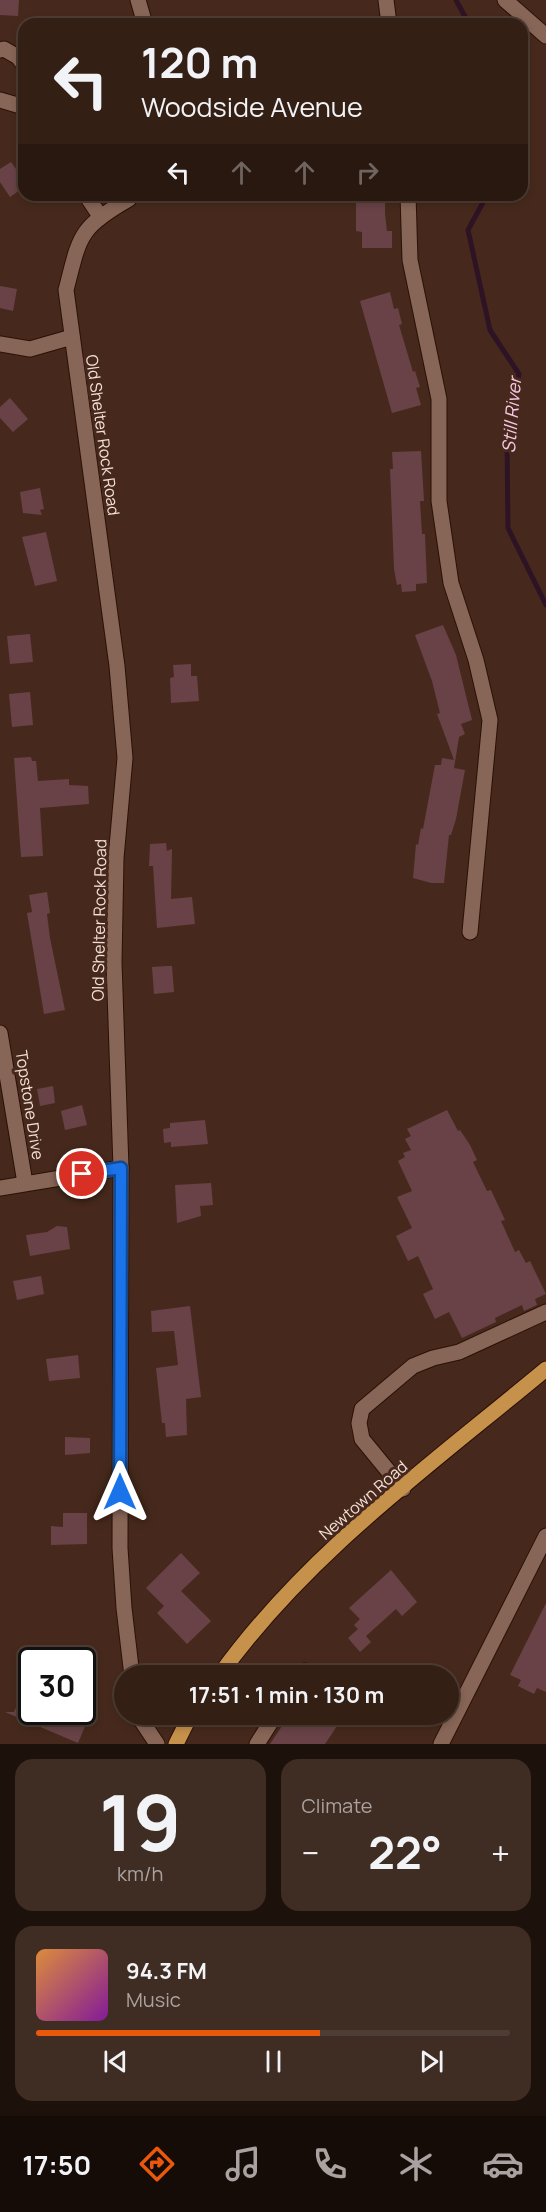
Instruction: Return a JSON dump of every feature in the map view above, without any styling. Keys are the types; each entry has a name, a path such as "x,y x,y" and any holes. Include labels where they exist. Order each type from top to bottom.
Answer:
{"main road":[{"name":"Newtown Road","path":"227,1665 239,1648 297,1583 403,1489 546,1369"},
{"path":"176,1744 186,1725"}],"street":[{"path":"138,0 143,18"},
{"path":"386,0 388,18"},
{"path":"505,0 526,18"},
{"path":"528,20 546,36"},
{"path":"0,51 4,49 18,57"},
{"path":"0,100 18,105"},
{"path":"90,201 100,216"},
{"name":"Old Shelter Rock Road","path":"126,201 100,216 80,238 66,290 117,666 125,758 116,858 115,939 121,1168 120,1548 131,1665"},
{"path":"408,201 410,260 439,399 439,501 451,583 476,660 490,720 470,932"},
{"path":"0,344 30,349 72,337"},
{"name":"Topstone Drive","path":"0,1033 25,1184"},
{"path":"0,1188 121,1168"},
{"path":"403,1489 362,1439 359,1423 362,1409 414,1366 433,1358 459,1352 546,1312"},
{"path":"441,1744 546,1536"},
{"path":"144,1725 157,1744"},
{"path":"257,1744 269,1725"}],"building":[{"path":"0,0 19,0 18,16 0,15"},
{"path":"11,162 18,172 18,191 10,197 0,182 0,169"},
{"path":"356,201 385,201 387,231 392,231 392,248 362,248 362,232 356,231"},
{"path":"0,286 17,289 13,311 0,308"},
{"path":"390,292 394,309 398,308 402,324 399,325 413,372 415,371 420,387 416,388 421,405 392,413 360,301"},
{"path":"10,398 28,419 13,432 0,418 0,407"},
{"path":"421,451 424,501 420,501 422,534 425,534 427,583 416,584 416,591 402,592 401,584 397,585 394,569 390,469 393,469 392,452"},
{"path":"40,488 44,509 40,510 42,515 23,513 20,492"},
{"path":"46,532 57,581 35,586 22,537"},
{"path":"443,625 456,655 472,720 461,724 465,734 459,737 454,768 465,770 456,819 451,835 449,835 444,883 431,883 413,878 416,844 418,845 421,828 423,829 435,765 441,765 442,758 454,760 437,714 440,713 432,681 415,635"},
{"path":"30,634 33,662 10,664 7,636"},
{"path":"191,664 191,676 197,676 199,701 171,703 170,678 174,677 173,665"},
{"path":"30,692 33,725 12,727 9,694"},
{"path":"31,757 32,761 36,761 38,781 69,779 69,785 88,786 89,804 40,808 43,856 21,857 14,758"},
{"path":"166,843 167,851 172,849 171,899 192,897 195,924 157,928 153,866 149,866 150,844"},
{"path":"47,892 50,938 65,1010 44,1014 27,913 32,912 29,895"},
{"path":"172,966 174,992 154,994 152,967"},
{"path":"53,1086 55,1103 40,1106 37,1089"},
{"path":"82,1105 87,1125 65,1130 61,1111"},
{"path":"447,1110 458,1131 460,1130 470,1145 477,1160 473,1162 487,1191 491,1190 505,1220 501,1221 515,1252 519,1250 526,1263 530,1261 546,1294 535,1299 537,1305 524,1311 522,1305 495,1318 496,1322 462,1338 449,1312 435,1319 423,1294 433,1289 418,1256 408,1261 396,1236 412,1228 397,1197 412,1191 398,1161 405,1157 403,1153 411,1150 405,1139 411,1136 407,1129"},
{"path":"205,1120 208,1144 171,1147 171,1142 164,1143 163,1129 170,1128 170,1123"},
{"path":"211,1183 213,1205 200,1206 201,1216 177,1223 175,1185"},
{"path":"57,1226 67,1227 70,1249 30,1256 26,1235 47,1232"},
{"path":"41,1276 44,1294 17,1300 13,1281"},
{"path":"190,1306 201,1397 186,1399 187,1435 166,1437 165,1423 162,1423 156,1368 178,1365 174,1331 152,1332 151,1311"},
{"path":"78,1355 80,1378 49,1381 46,1359"},
{"path":"65,1437 90,1438 90,1453 65,1455"},
{"path":"63,1513 87,1513 87,1544 51,1545 51,1526 63,1527"},
{"path":"181,1553 200,1573 181,1591 211,1621 187,1644 157,1613 164,1606 146,1588"},
{"path":"391,1570 417,1602 402,1616 396,1609 366,1636 371,1642 360,1652 348,1638 358,1629 354,1625 360,1619 349,1608"},
{"path":"546,1603 546,1692 537,1688 534,1694 518,1686 521,1680 510,1675"},
{"path":"18,1703 18,1718 5,1712 14,1712"},
{"path":"36,1725 86,1725 78,1743"},
{"path":"283,1725 338,1725 325,1744 270,1744"}],"waterway":[{"name":"Still River","path":"456,0 466,18"},
{"name":"Still River","path":"484,201 468,230 490,330 519,374 507,439 508,528 546,605"}],"route":[{"path":"82,1174 121,1168 120,1492"}]}
